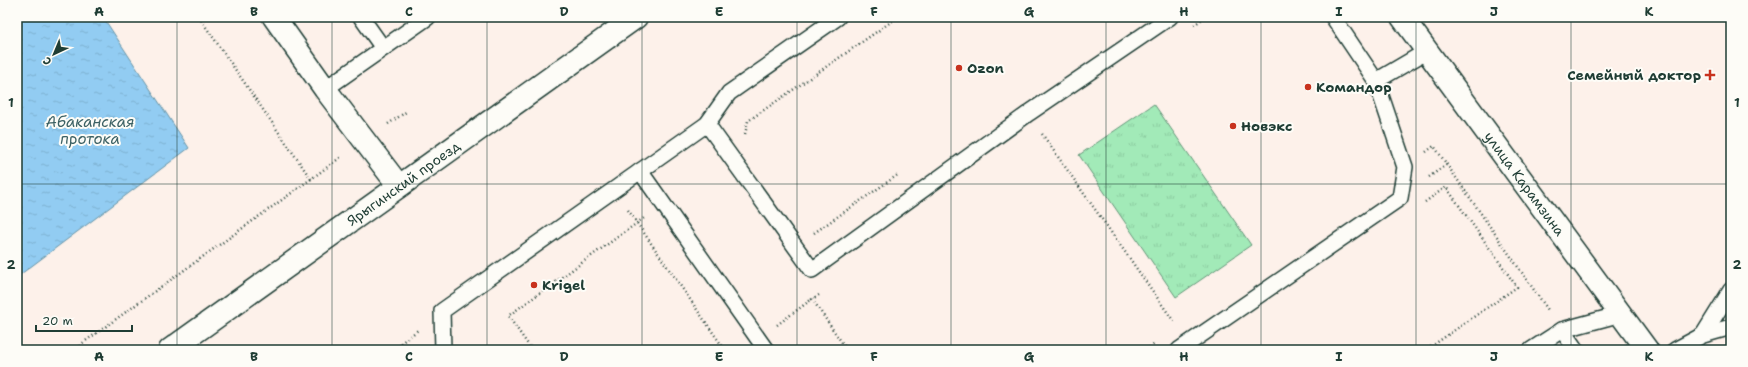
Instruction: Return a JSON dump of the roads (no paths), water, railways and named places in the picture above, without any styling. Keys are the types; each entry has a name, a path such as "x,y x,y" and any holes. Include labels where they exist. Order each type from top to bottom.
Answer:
{"street":[{"path":"274,17 324,89 399,186"},
{"name":"Ярыгинский проезд","path":"170,350 636,17"},
{"name":"улица Карамзина","path":"1402,17 1647,350"}],"lane":[{"path":"361,17 383,48"},
{"path":"324,89 428,17"},
{"path":"444,350 442,312 707,124 729,93 838,17"},
{"path":"707,124 812,270 1029,114 1170,17"},
{"path":"1179,350 1400,198 1405,167 1376,81 1333,17"},
{"path":"1376,81 1427,51"},
{"path":"640,171 766,350"},
{"path":"1703,335 1731,290"},
{"path":"1531,350 1562,330 1621,314"},
{"path":"1676,350 1703,335 1731,327"},
{"path":"1562,330 1576,350"}],"water":[{"name":"Абаканская протока","path":"17,17 103,17 189,148 17,277"}],"place":[{"name":"Ozon","path":"959,68"},
{"name":"Семейный доктор","path":"1710,75"},
{"name":"Командор","path":"1308,87"},
{"name":"Новэкс","path":"1233,126"},
{"name":"Krigel","path":"534,285"}]}
